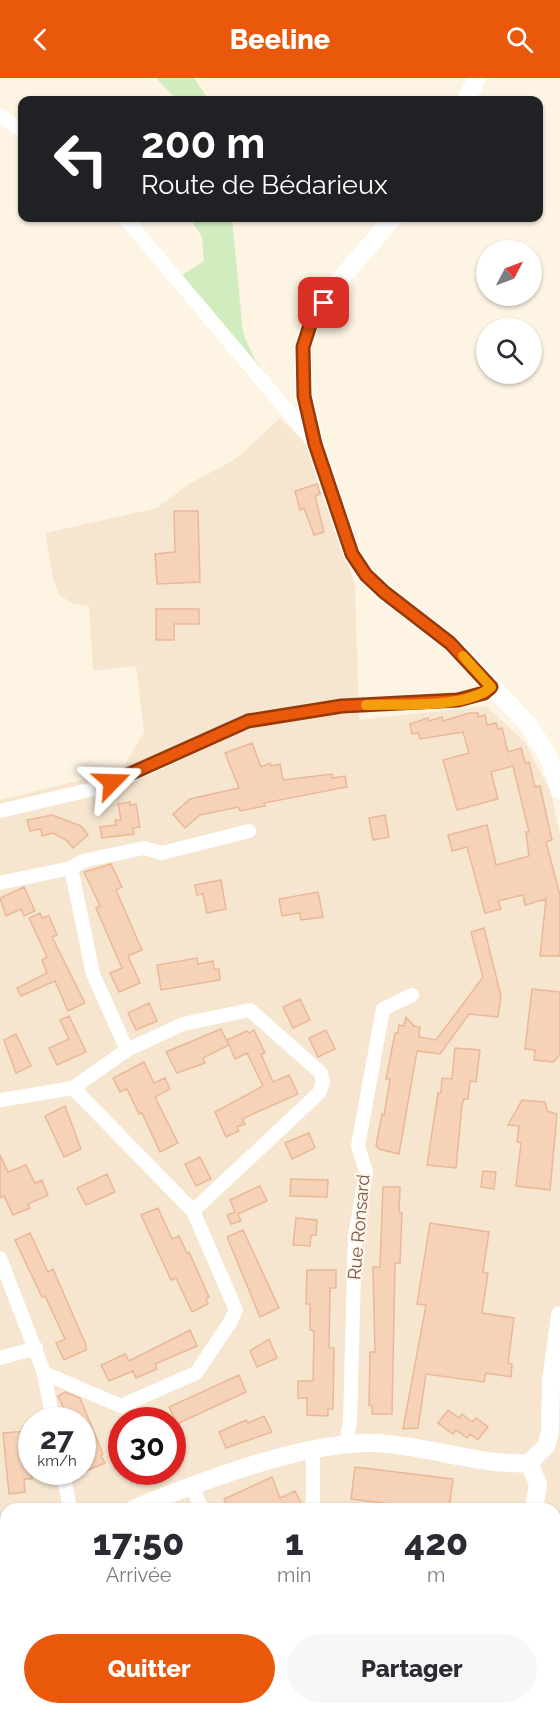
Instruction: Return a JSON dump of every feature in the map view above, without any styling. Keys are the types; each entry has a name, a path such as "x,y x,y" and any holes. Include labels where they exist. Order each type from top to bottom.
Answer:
{"street":[{"path":"468,96 477,78"},
{"path":"0,115 18,128"},
{"path":"128,222 315,444"},
{"path":"390,222 337,284 311,322 303,347 304,396 315,444 352,554 366,575 384,592 450,643 528,724 548,756 560,790"},
{"path":"0,811 94,789 130,776 248,721 342,706 458,700 484,693 491,687"},
{"path":"0,882 71,868 83,861 144,848 162,853 249,831"},
{"path":"71,868 93,974 127,1050"},
{"name":"Rue Ronsard","path":"346,1444 350,1421 355,1236 366,1172 358,1146 383,1009 411,995"},
{"path":"0,1100 73,1088 127,1050 194,1020 250,1010 321,1073 323,1082 319,1093 193,1212"},
{"path":"44,1373 121,1406 196,1372 236,1310 193,1212 73,1088"},
{"path":"0,1258 36,1348 51,1407"},
{"path":"148,1503 191,1485 313,1450 346,1444 409,1446 507,1463 529,1462 553,1447 550,1433 551,1381 560,1315"},
{"path":"0,1359 36,1348"},
{"path":"313,1450 313,1503"},
{"path":"529,1462 538,1484 535,1503"},
{"path":"65,1485 69,1503"},
{"path":"191,1485 199,1503"}],"shaded area":[{"path":"280,418 313,451 317,474 355,585 359,720 486,706 525,742 551,793 560,834 560,1503 0,1503 0,800 122,770 144,732 136,666 93,671 89,606 72,603 59,595 53,578 45,533 157,508 189,484 237,458"}],"green space":[{"path":"156,78 194,78 206,96 173,96"},
{"path":"193,222 232,222 243,333 266,379 182,275 204,261 202,237"}],"building":[{"path":"317,484 320,494 315,496 324,532 314,535 304,508 300,510 295,491"},
{"path":"174,511 198,511 200,582 157,584 155,554 175,552"},
{"path":"156,609 199,609 199,624 174,624 174,640 156,640"},
{"path":"469,713 478,713 478,717 485,715 487,725 496,723 498,729 502,728 508,752 521,748 525,763 529,762 535,787 540,786 552,840 546,842 560,895 560,956 540,956 546,899 525,905 523,895 498,901 501,909 485,913 467,847 452,851 448,835 487,825 496,865 529,856 526,832 529,832 513,766 491,772 498,799 457,810 443,760 469,753 463,732 420,739 418,733 412,734 410,724 428,718 429,721 442,717 443,721"},
{"path":"252,743 261,767 270,763 271,766 280,764 283,780 332,774 332,778 345,776 347,787 264,803 265,806 240,811 238,807 200,815 185,828 173,814 190,799 239,788 225,753"},
{"path":"130,802 130,805 136,804 140,827 133,828 134,834 102,838 100,827 116,825 115,820 121,820 118,804"},
{"path":"52,815 81,826 88,835 73,848 66,840 53,833 42,836 41,829 30,831 27,820"},
{"path":"385,815 389,837 373,840 369,818"},
{"path":"111,864 122,887 116,890 142,950 128,956 140,983 119,992 110,973 122,968 96,908 100,906 84,872"},
{"path":"221,880 226,909 207,913 203,894 197,895 195,885"},
{"path":"24,887 35,911 24,916 21,909 6,916 0,898"},
{"path":"318,892 323,917 301,920 300,913 282,916 279,899"},
{"path":"40,913 42,918 49,916 57,935 52,937 85,1003 68,1011 55,981 21,996 17,988 47,973 42,960 47,957 29,918"},
{"path":"484,928 501,996 498,1017 469,1014 440,1054 417,1051 399,1154 379,1149 376,1145 382,1114 384,1115 390,1079 386,1079 395,1033 398,1033 399,1025 404,1026 406,1017 414,1026 420,1027 419,1037 436,1040 483,977 471,932"},
{"path":"197,958 198,964 213,961 214,969 219,969 220,980 161,990 157,965"},
{"path":"532,989 560,992 560,1055 553,1062 534,1060 535,1050 525,1049"},
{"path":"300,999 310,1020 293,1028 283,1007"},
{"path":"149,1003 157,1021 136,1030 128,1013"},
{"path":"69,1016 86,1052 57,1065 49,1048 69,1039 60,1020"},
{"path":"221,1029 229,1045 203,1058 205,1063 177,1073 166,1052"},
{"path":"254,1030 265,1053 261,1054 273,1082 289,1075 298,1094 242,1119 245,1124 237,1127 239,1131 226,1137 215,1112 263,1086 247,1053 235,1059 227,1040"},
{"path":"326,1030 335,1049 318,1057 309,1038"},
{"path":"16,1034 31,1066 16,1073 4,1040"},
{"path":"455,1048 480,1050 476,1082 470,1081 468,1099 464,1099 462,1105 456,1168 427,1165 438,1093 441,1093 442,1078 452,1079"},
{"path":"144,1062 154,1083 165,1078 170,1089 155,1097 178,1143 160,1152 142,1113 139,1114 127,1089 120,1092 113,1078"},
{"path":"522,1100 545,1102 547,1111 557,1114 550,1190 516,1186 521,1143 517,1142 519,1126 508,1125"},
{"path":"65,1106 81,1149 64,1157 45,1116"},
{"path":"309,1133 315,1148 292,1159 285,1143"},
{"path":"0,1155 8,1172 26,1165 35,1183 42,1180 48,1195 28,1204 30,1208 13,1215 4,1196 0,1198"},
{"path":"200,1157 211,1179 196,1186 185,1164"},
{"path":"483,1171 496,1172 494,1189 481,1187"},
{"path":"107,1174 115,1192 86,1205 77,1188"},
{"path":"291,1179 328,1180 327,1197 290,1196"},
{"path":"260,1186 267,1201 238,1214 241,1221 231,1224 227,1215 235,1212 230,1200"},
{"path":"383,1187 400,1187 399,1212 402,1213 400,1263 395,1263 392,1414 372,1414 372,1406 369,1405 370,1352 375,1352 373,1267 380,1267"},
{"path":"158,1208 172,1239 179,1236 187,1253 189,1252 209,1297 206,1299 208,1304 192,1312 176,1278 171,1280 141,1215"},
{"path":"296,1218 317,1220 316,1235 311,1235 310,1246 293,1245"},
{"path":"430,1223 489,1232 483,1272 488,1273 482,1313 514,1318 508,1363 512,1364 511,1377 486,1373 484,1382 426,1374 418,1428 403,1429 426,1305 417,1304"},
{"path":"243,1230 279,1308 260,1317 227,1237"},
{"path":"30,1233 48,1272 53,1269 86,1345 86,1350 64,1360 56,1343 65,1339 15,1240"},
{"path":"307,1270 336,1270 336,1288 330,1288 329,1348 334,1348 333,1409 328,1409 328,1416 307,1415 307,1398 298,1398 298,1381 313,1381 314,1331 310,1330 310,1304 306,1304"},
{"path":"190,1330 197,1346 155,1364 157,1369 136,1378 133,1371 109,1381 101,1365 125,1354 129,1361"},
{"path":"269,1339 277,1358 257,1367 250,1351"},
{"path":"239,1375 246,1392 186,1420 186,1407 169,1407"},
{"path":"65,1392 80,1398 84,1407 63,1407 58,1396"},
{"path":"448,1410 459,1418 462,1414 472,1422 476,1418 488,1427 478,1440 470,1434 467,1438 456,1430 453,1434 438,1423"},
{"path":"264,1416 272,1432 226,1448 219,1432 246,1420 248,1423"},
{"path":"18,1432 18,1485 24,1485 25,1492 9,1494 3,1433"},
{"path":"96,1437 103,1454 101,1456 105,1463 96,1467"},
{"path":"355,1467 453,1479 450,1503 382,1503 351,1499"},
{"path":"272,1477 280,1498 295,1491 301,1503 226,1503 224,1499"}],"slow traffic":[{"path":"366,705 458,700 484,693 491,687 463,656"}],"route":[{"path":"112,782 130,776 248,721 342,706 458,700 484,693 491,687 450,643 384,592 366,575 352,554 315,444 304,396 303,347 311,322 324,303"}]}
